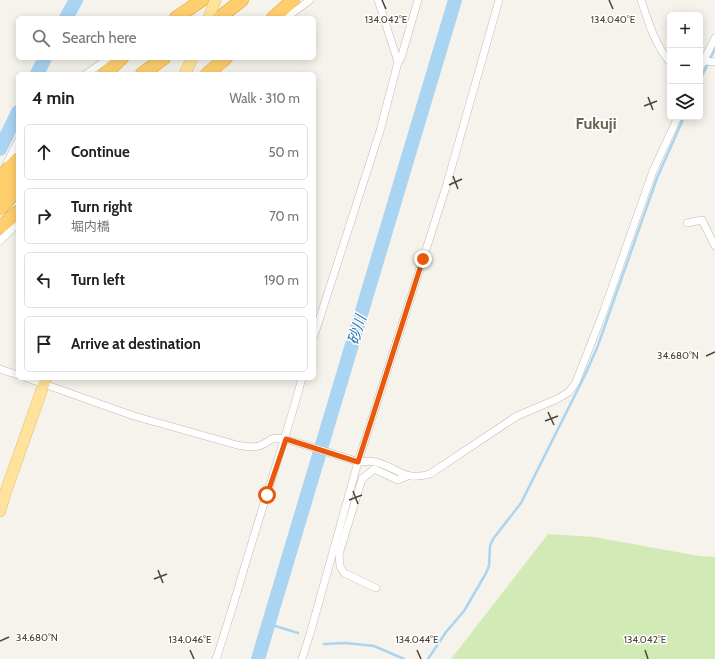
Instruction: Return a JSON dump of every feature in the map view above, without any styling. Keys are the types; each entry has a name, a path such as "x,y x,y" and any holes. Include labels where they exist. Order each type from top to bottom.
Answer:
{"highway":[{"path":"179,16 202,0"},
{"path":"221,16 242,0"},
{"path":"275,16 293,0"},
{"path":"107,72 120,60"},
{"path":"145,72 162,60"},
{"path":"149,72 163,60"},
{"path":"209,72 224,60"},
{"path":"0,178 15,168"},
{"path":"0,194 15,168"},
{"path":"0,209 16,191"},
{"path":"0,226 16,214"}],"main road":[{"path":"210,16 215,0"},
{"path":"186,72 191,60"},
{"path":"0,511 45,381"}],"street":[{"path":"289,16 310,0"},
{"path":"378,0 398,62"},
{"path":"316,330 378,138 398,62 401,58 418,0"},
{"path":"302,659 310,634 355,461 446,187 499,0"},
{"path":"641,0 648,21 663,54 667,59"},
{"path":"706,63 715,38"},
{"path":"89,72 106,60"},
{"path":"45,381 134,416 237,445 252,447 261,446 269,439 276,437 355,461 372,461 407,476 419,477 430,474 517,416 557,399 569,392 576,382 600,320 653,171 677,120"},
{"path":"16,145 4,168 4,173 16,194"},
{"path":"687,223 702,220 715,246"},
{"path":"0,241 16,225"},
{"path":"0,369 16,374"},
{"path":"216,659 231,614 253,537 286,439 301,380"},
{"path":"376,588 344,573 340,566 339,554 362,479 374,469 398,480 407,476"}],"green space":[{"path":"548,534 594,537 699,556 715,557 715,659 451,659"}],"waterway":[{"path":"67,16 76,0"},
{"name":"砂川","path":"258,659 455,0"},
{"path":"703,74 715,49"},
{"path":"38,72 44,60"},
{"path":"0,149 16,116"},
{"path":"428,659 446,632 464,611 485,575 489,566 490,546 493,539 521,503 584,377 597,348 657,178 683,120"},
{"path":"269,624 298,633"},
{"path":"324,644 346,643 374,646 404,659"}],"district":[{"name":"Fukuji","path":"596,123"}],"route":[{"path":"267,495 286,439 358,462 423,259"}]}
